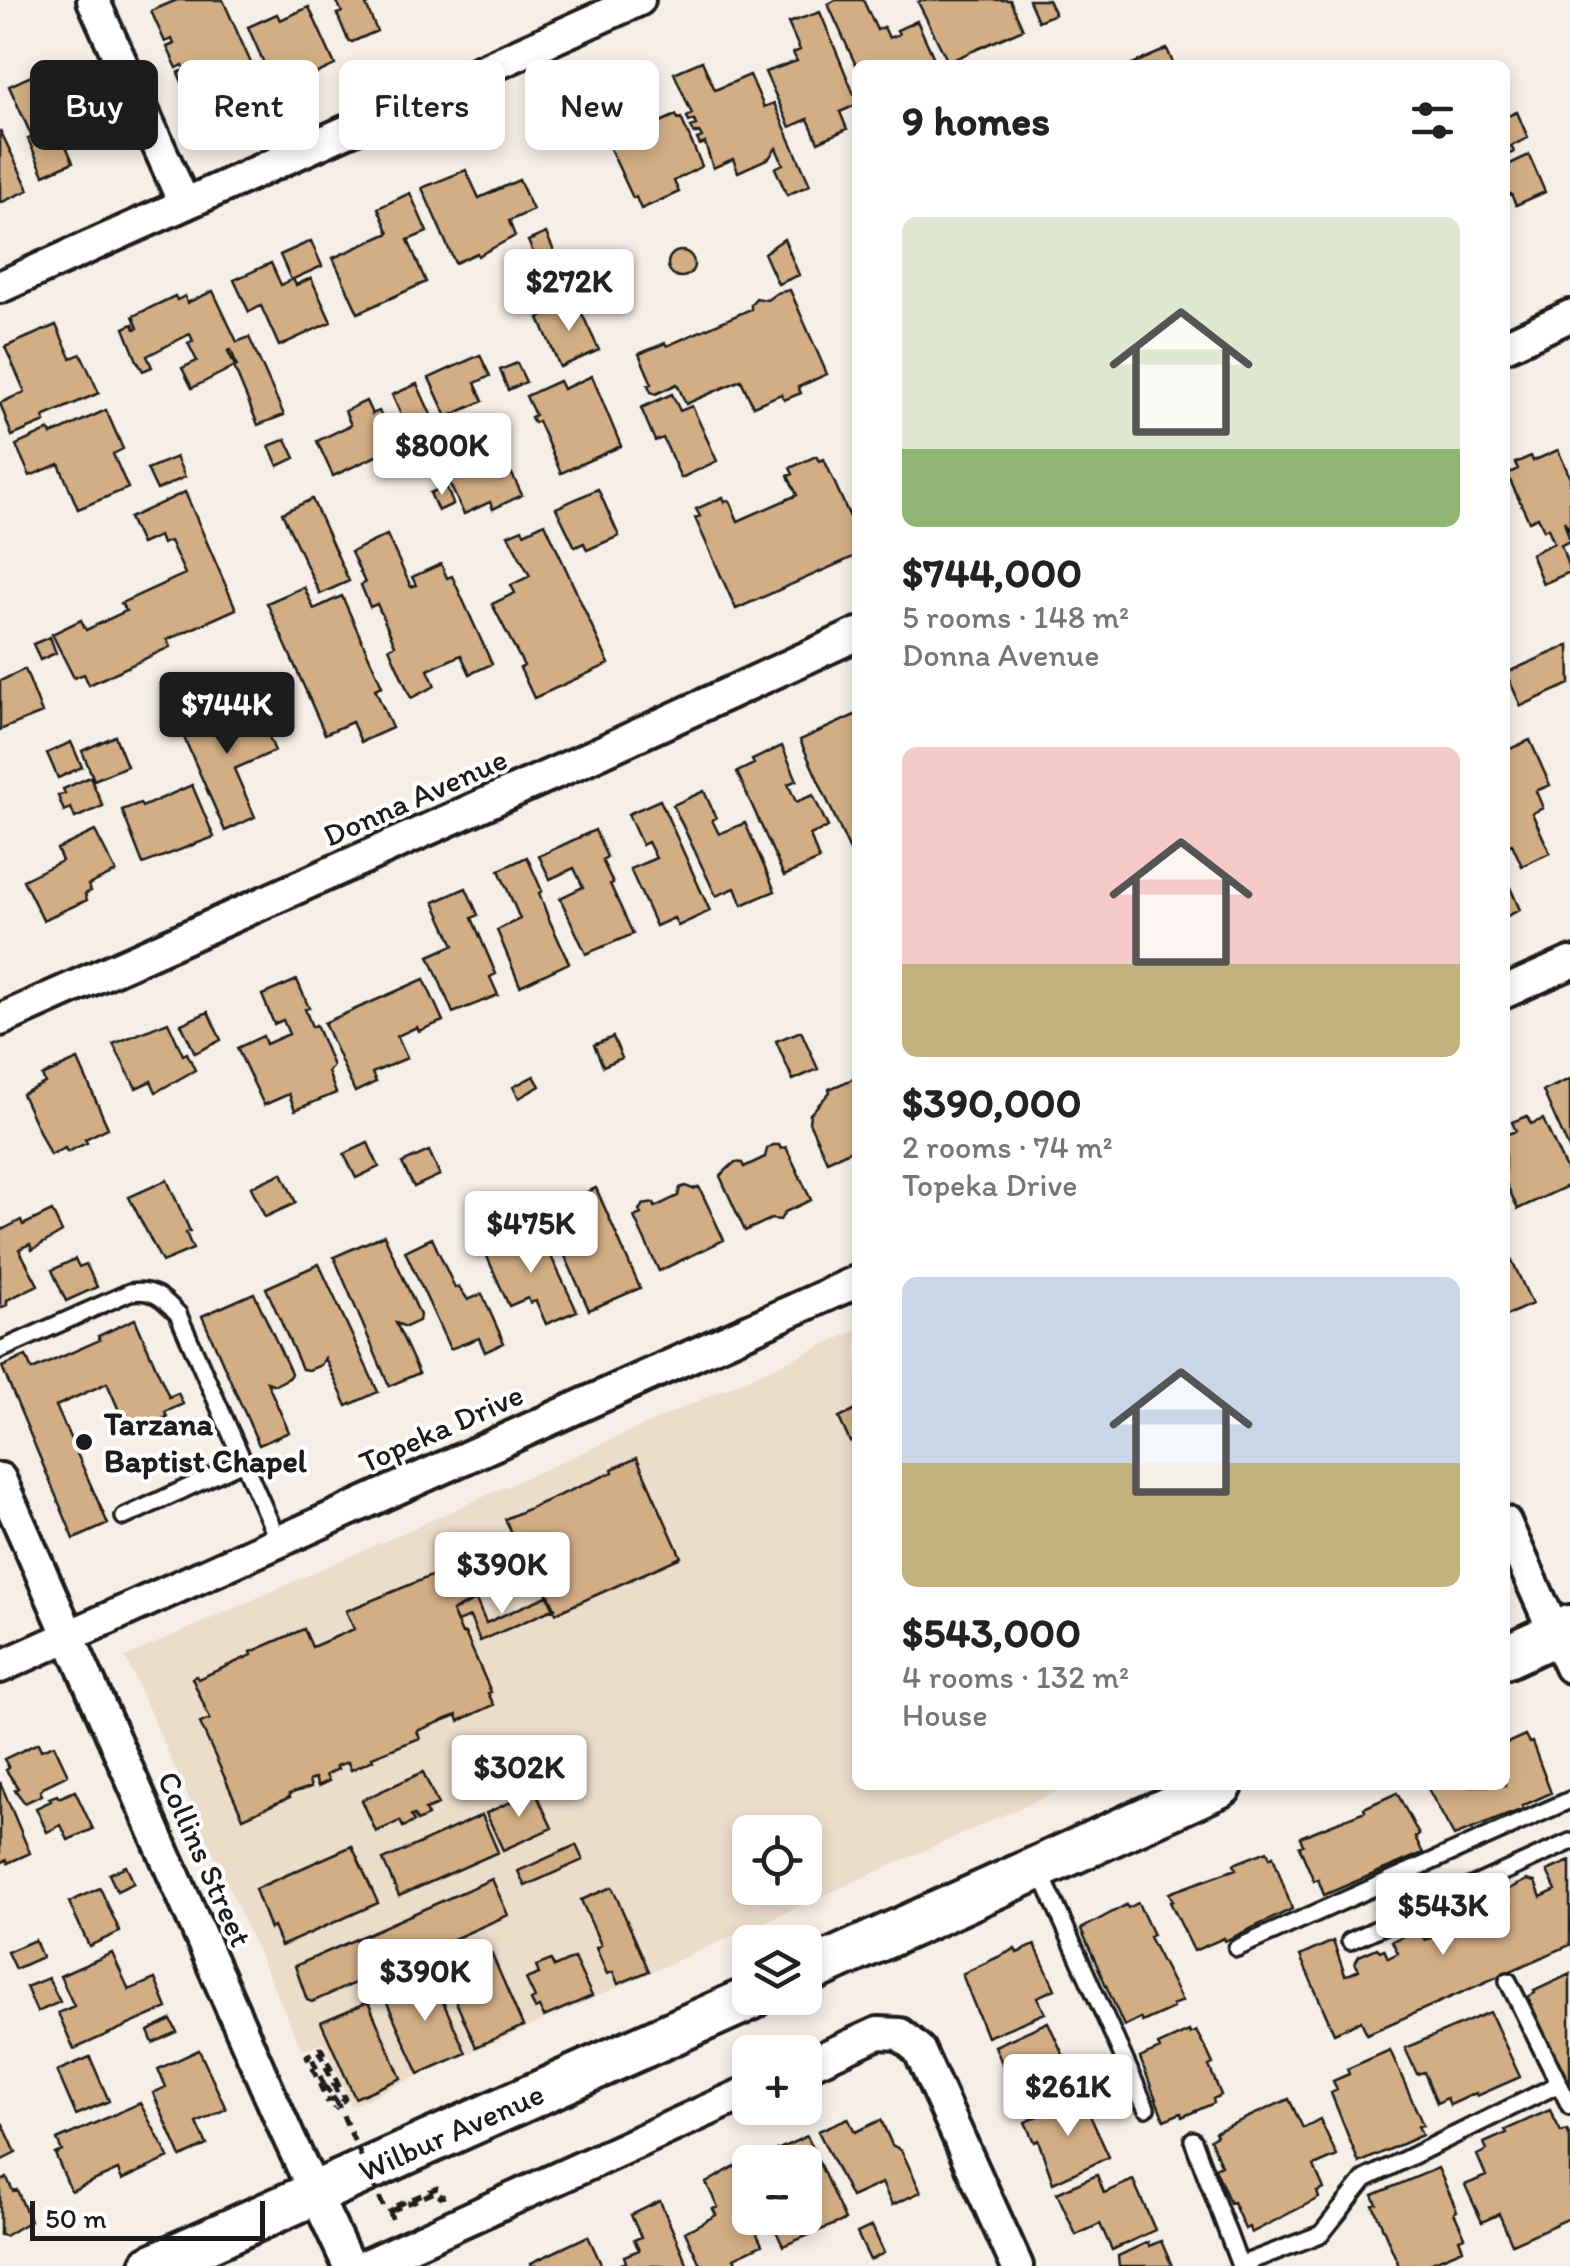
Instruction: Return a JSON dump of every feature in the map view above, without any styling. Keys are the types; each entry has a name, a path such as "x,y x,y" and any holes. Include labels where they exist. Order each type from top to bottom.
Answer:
{"main road":[{"path":"1510,1655 1565,1643"},
{"path":"822,1965 1209,1790"},
{"name":"Wilbur Avenue","path":"152,2266 732,2006"}],"street":[{"path":"94,0 184,203"},
{"path":"0,287 639,0"},
{"path":"1510,344 1570,316"},
{"name":"Donna Avenue","path":"0,1020 852,637"},
{"path":"1510,990 1570,963"},
{"name":"Topeka Drive","path":"0,1667 852,1284"},
{"name":"Collins Street","path":"0,1479 349,2266"},
{"path":"1510,1532 1565,1643"},
{"path":"822,2058 878,2033 900,2034 919,2050 1016,2266"},
{"path":"364,2266 732,2099"}],"lane":[{"path":"0,1350 130,1292 146,1289 162,1297 178,1314 278,1540"},
{"path":"124,1517 243,1462"},
{"path":"1238,1948 1570,1800"},
{"path":"1350,1940 1570,1842"},
{"path":"1038,1868 1146,2108"},
{"path":"1508,1981 1570,2106"},
{"path":"1193,2140 1240,2266 1321,2234 1364,2179 1559,2084"}],"path":[{"path":"334,2109 345,2102 345,2099 320,2048 306,2056 330,2102 339,2097 340,2094 322,2054 312,2058 324,2085 331,2094 337,2102 345,2120 361,2155 369,2173 384,2208 386,2210 391,2212 437,2190 441,2196 392,2219 389,2212 389,2209 437,2188 441,2189 443,2200 427,2207"}],"shaded area":[{"path":"852,1332 852,1790 1060,1790 822,1896 822,1815 732,1815 732,1905 802,1905 757,1925 732,1925 732,1936 351,2106 323,2042 302,2050 125,1657"}],"building":[{"path":"177,0 223,0 250,60 178,60 177,68 167,47 174,44 172,39 165,42 151,11"},
{"path":"336,0 377,0 366,5 377,31 352,42 348,40 337,14 342,12"},
{"path":"836,0 863,0 877,30 884,27 889,38 917,21 935,60 853,60 828,4"},
{"path":"1010,0 1023,29 947,60 918,2"},
{"path":"1029,0 1048,0 1055,14 1038,21"},
{"path":"309,7 335,65 319,72 319,60 263,60 248,27 277,14 280,20"},
{"path":"820,12 852,89 852,107 840,112 847,129 818,142 808,119 790,127 765,72 797,61 793,53 800,50 788,23"},
{"path":"1167,49 1172,60 1142,60"},
{"path":"702,61 715,90 750,75 764,107 774,103 810,185 787,195 775,168 783,164 776,148 769,158 738,172 733,159 713,168 705,143 700,145 697,139 702,137 699,132 694,134 691,127 696,125 694,120 689,122 687,117 692,114 674,73"},
{"path":"30,76 30,133 9,86"},
{"path":"1517,112 1528,138 1511,146 1514,152 1510,154 1510,115"},
{"path":"676,115 681,118 702,166 674,181 679,192 641,209 636,197 633,198 611,150 659,150 659,123"},
{"path":"0,130 29,190 0,203"},
{"path":"33,150 68,150 73,162 44,175"},
{"path":"1529,155 1545,192 1516,205 1510,194 1510,164"},
{"path":"466,170 479,198 519,180 533,210 509,221 515,236 478,256 477,253 455,263 422,188"},
{"path":"410,193 427,232 408,240 426,282 358,313 333,258 389,233 378,208"},
{"path":"546,233 557,258 539,266 528,241"},
{"path":"784,239 799,275 778,284 764,253"},
{"path":"311,241 322,266 293,279 296,285 311,278 331,322 279,346 261,306 249,312 234,280 271,263 281,285 291,280 280,255"},
{"path":"681,251 690,255 694,264 690,273 681,277 672,273 668,264 672,255"},
{"path":"790,290 827,374 798,387 801,393 784,400 781,394 753,406 741,380 686,404 677,384 656,394 651,392 648,385 652,384 639,354 665,343 667,346 751,309 756,298 767,300"},
{"path":"213,291 237,342 249,337 284,415 258,425 231,350 228,351 235,366 192,388 182,368 197,361 188,343 193,341 190,334 147,356 152,367 143,371 137,361 124,328 133,324 138,328 133,316 175,296 177,300 185,296 187,303"},
{"path":"576,301 599,350 560,367 539,318"},
{"path":"56,325 71,358 81,354 99,393 43,417 45,422 12,436 0,403 25,392 5,347"},
{"path":"480,355 490,376 475,383 483,401 447,417 429,378"},
{"path":"517,363 526,382 508,390 500,370"},
{"path":"592,376 621,446 561,473 538,421 534,423 531,417 535,415 526,396 559,381 563,389"},
{"path":"417,384 433,419 408,430 392,395"},
{"path":"672,394 680,411 692,406 717,461 681,478 663,438 655,441 641,408"},
{"path":"366,401 372,414 379,411 396,447 333,476 317,441 351,425 345,411"},
{"path":"106,410 123,449 113,454 128,488 78,509 59,464 30,476 16,445 49,430 51,435"},
{"path":"479,438 496,475 501,480 512,474 522,495 493,509 490,502 464,514 437,457"},
{"path":"286,439 295,458 278,466 269,446"},
{"path":"1558,450 1570,477 1570,531 1564,521 1570,541 1561,545 1570,572 1543,584 1531,554 1554,543 1538,517 1529,521 1510,480 1510,473 1518,469 1515,463 1531,456 1533,461"},
{"path":"816,456 819,461 824,459 852,522 852,558 736,609 695,518 700,516 696,509 723,497 725,502 729,500 738,521 797,495 788,476 793,474 790,468"},
{"path":"176,457 185,477 157,490 147,469"},
{"path":"446,486 453,504 438,511 430,493"},
{"path":"598,489 619,536 587,550 584,543 575,547 556,508"},
{"path":"185,492 236,609 167,640 170,647 89,685 84,674 74,678 52,634 81,620 86,630 126,611 121,603 185,574 170,541 162,544 159,536 141,544 129,518"},
{"path":"312,499 349,581 320,594 282,513"},
{"path":"545,523 609,664 534,698 520,668 524,666 492,604 515,593 511,585 530,576 508,535 522,529 524,533"},
{"path":"387,535 411,587 416,585 412,577 441,564 447,578 452,576 492,664 470,674 461,655 428,670 435,686 411,698 389,648 395,645 377,604 370,607 361,585 365,583 351,552"},
{"path":"304,587 314,609 342,596 382,686 375,689 392,728 361,742 352,722 325,734 267,603"},
{"path":"50,637 56,653 40,660 33,644"},
{"path":"1569,645 1570,684 1521,706 1510,682 1510,671"},
{"path":"25,669 42,713 0,730 0,681"},
{"path":"254,702 275,751 234,769 255,817 225,831 179,726 197,709 198,712 204,708 214,720"},
{"path":"852,716 852,855 800,740"},
{"path":"115,736 127,766 94,780 82,751"},
{"path":"1530,740 1550,785 1536,791 1543,808 1532,813 1550,853 1522,866 1510,845 1510,749"},
{"path":"71,742 82,767 58,778 47,753"},
{"path":"782,746 797,780 788,784 796,802 813,795 828,827 810,835 819,860 784,876 737,772"},
{"path":"90,777 103,806 75,818 71,808 64,811 58,796 65,793 63,789"},
{"path":"192,785 214,837 143,864 122,810 140,803 142,807"},
{"path":"704,791 719,834 745,823 775,891 742,905 735,888 716,896 673,805"},
{"path":"660,800 710,911 678,926 674,918 656,926 630,869 656,858 648,842 642,845 628,814"},
{"path":"595,830 607,857 602,860 613,883 610,884 633,934 586,954 560,898 583,887 574,868 550,879 539,856"},
{"path":"95,831 116,872 88,885 91,891 85,894 87,900 43,920 23,880 62,861 57,849"},
{"path":"527,857 569,963 520,986 497,930 520,919 499,870"},
{"path":"1510,887 1520,910 1510,915"},
{"path":"466,888 478,915 472,918 496,974 490,977 498,995 453,1013 429,956 454,945 434,902"},
{"path":"424,979 443,1021 397,1036 407,1058 372,1073 376,1082 355,1092 324,1023"},
{"path":"297,980 312,1027 316,1025 333,1066 328,1072 336,1093 295,1110 289,1094 264,1105 237,1048 263,1036 266,1044 289,1034 283,1020 274,1024 262,995"},
{"path":"208,1012 221,1040 195,1053 181,1024"},
{"path":"168,1022 183,1055 187,1053 195,1070 156,1092 151,1081 136,1088 113,1044"},
{"path":"801,1031 818,1069 793,1080 776,1041"},
{"path":"613,1037 622,1058 603,1066 594,1045"},
{"path":"78,1060 108,1128 85,1139 87,1143 50,1155 22,1094 45,1083 42,1076"},
{"path":"534,1076 540,1086 519,1098 513,1087"},
{"path":"852,1079 852,1150 827,1161 809,1122 810,1114 829,1089"},
{"path":"1570,1079 1570,1151 1543,1091"},
{"path":"1527,1116 1531,1124 1543,1119 1570,1178 1570,1185 1518,1209 1510,1192 1510,1133 1516,1131 1512,1122"},
{"path":"368,1143 379,1167 356,1178 344,1154"},
{"path":"773,1145 786,1147 811,1200 785,1212 780,1220 771,1219 745,1231 720,1176 735,1162 744,1167 765,1157"},
{"path":"429,1151 440,1175 414,1187 402,1163"},
{"path":"282,1173 296,1203 265,1217 251,1187"},
{"path":"167,1180 190,1231 186,1233 193,1249 162,1262 129,1197"},
{"path":"685,1186 699,1187 724,1240 659,1271 634,1217 641,1214 643,1205 654,1203 655,1207 678,1196"},
{"path":"596,1188 640,1288 589,1310 545,1211"},
{"path":"52,1211 62,1232 32,1250 30,1244 19,1249 38,1285 7,1300 7,1305 0,1308 0,1231"},
{"path":"538,1229 577,1311 546,1324 536,1301 530,1303 528,1298 509,1306 485,1252"},
{"path":"384,1235 420,1315 419,1321 406,1327 396,1323 419,1373 389,1386 334,1257"},
{"path":"432,1238 455,1288 459,1287 468,1300 482,1294 504,1343 485,1352 479,1338 450,1349 405,1251"},
{"path":"1510,1256 1532,1304 1510,1314"},
{"path":"75,1259 79,1267 86,1264 97,1287 66,1301 52,1270"},
{"path":"319,1264 378,1392 347,1406 325,1358 321,1365 302,1369 266,1288"},
{"path":"254,1293 291,1373 275,1385 267,1382 289,1432 259,1445 202,1316"},
{"path":"135,1319 169,1397 178,1393 183,1404 165,1412 167,1417 127,1429 107,1383 56,1406 108,1524 74,1539 2,1367 26,1356 32,1370 100,1340 98,1336"},
{"path":"852,1412 852,1441 850,1442 839,1418"},
{"path":"637,1458 681,1557 556,1613 530,1558 524,1561 505,1519"},
{"path":"460,1564 462,1568 468,1566 472,1576 466,1579 476,1600 452,1611 494,1705 459,1721 457,1715 417,1731 420,1738 351,1770 348,1762 336,1766 338,1769 326,1775 329,1781 318,1786 315,1778 309,1781 311,1787 243,1818 200,1723 210,1719 192,1678 198,1679 304,1629 312,1647 354,1629 346,1611"},
{"path":"549,1595 555,1608 480,1641 470,1617 457,1622 452,1611 476,1600 486,1623"},
{"path":"1525,1735 1532,1742 1551,1793 1522,1806 1523,1809 1454,1836 1429,1790 1510,1790 1510,1742"},
{"path":"38,1743 41,1750 54,1745 68,1775 45,1786 40,1791 42,1795 25,1803 15,1790 18,1788 4,1759"},
{"path":"423,1772 438,1805 425,1810 428,1816 417,1821 414,1815 414,1822 403,1827 400,1821 376,1832 362,1800"},
{"path":"0,1782 30,1853 8,1863 0,1863"},
{"path":"75,1791 93,1829 68,1840 61,1825 47,1832 36,1808 51,1801 49,1798"},
{"path":"535,1791 552,1828 503,1850 486,1813"},
{"path":"1397,1793 1419,1835 1415,1837 1423,1853 1324,1895 1299,1846 1303,1845 1300,1837 1365,1811 1364,1808"},
{"path":"482,1815 498,1852 399,1896 383,1860"},
{"path":"576,1845 583,1860 525,1886 518,1871"},
{"path":"352,1846 378,1903 281,1946 255,1889"},
{"path":"1267,1851 1270,1858 1273,1856 1292,1909 1225,1941 1224,1938 1194,1951 1169,1893 1236,1869 1234,1864"},
{"path":"1570,1861 1570,1945 1367,2034 1361,2021 1334,2033 1300,1956 1333,1941 1345,1975 1350,1974 1359,1970 1355,1963 1359,1956 1377,1948 1384,1949 1388,1958 1398,1953 1392,1941 1417,1930 1425,1940 1435,1936 1430,1925 1455,1913 1465,1931 1475,1926 1468,1909 1492,1898 1502,1913 1512,1909 1506,1895 1509,1889 1527,1880 1535,1882 1541,1897 1556,1890 1547,1871"},
{"path":"126,1866 134,1883 117,1891 109,1874"},
{"path":"492,1879 508,1915 312,2002 307,2000 295,1966"},
{"path":"612,1887 649,1971 618,1984 613,1972 607,1974 596,1948 601,1945 581,1900"},
{"path":"100,1888 120,1932 89,1946 69,1902"},
{"path":"1138,1903 1153,1935 1149,1937 1182,2001 1142,2022 1140,2018 1124,2026 1081,1929 1126,1905 1128,1908"},
{"path":"35,1940 42,1957 15,1969 7,1952"},
{"path":"1035,1945 1055,1989 1037,1997 1045,2013 987,2037 962,1974 1015,1949 1017,1953"},
{"path":"489,1948 523,2026 476,2047 441,1968"},
{"path":"112,1953 129,1990 155,1979 167,2008 74,2049 58,2013 74,2006 60,1976"},
{"path":"574,1958 592,1996 544,2017 539,2007 535,2009 531,2000 535,1998 526,1979 539,1974 536,1966 551,1960 554,1967"},
{"path":"1570,1974 1570,2091 1533,2025 1539,2022 1528,1997"},
{"path":"431,1975 466,2053 419,2074 384,1996"},
{"path":"48,1978 60,2002 37,2012 26,1987"},
{"path":"368,2002 401,2078 355,2098 321,2022"},
{"path":"1490,2012 1520,2077 1450,2105 1447,2098 1437,2103 1424,2072 1417,2074 1405,2048"},
{"path":"171,2020 177,2032 153,2043 148,2031"},
{"path":"1048,2022 1077,2085 1021,2111 995,2046"},
{"path":"1189,2031 1196,2031 1208,2053 1221,2095 1213,2099 1214,2103 1164,2120 1140,2058"},
{"path":"199,2050 226,2109 197,2123 207,2145 181,2157 153,2093 166,2087 158,2069"},
{"path":"1390,2050 1423,2125 1418,2126 1422,2135 1359,2163 1331,2093 1337,2090 1333,2081 1349,2074 1347,2069"},
{"path":"90,2057 109,2101 76,2115 57,2071"},
{"path":"1081,2096 1109,2157 1053,2183 1038,2140 1034,2142 1025,2122"},
{"path":"1289,2099 1303,2128 1320,2119 1337,2156 1314,2166 1324,2189 1317,2192 1319,2198 1251,2233 1249,2227 1245,2229 1233,2202 1230,2203 1215,2168 1221,2165 1210,2139 1217,2135 1215,2132"},
{"path":"140,2103 169,2158 122,2180 118,2170 71,2191 55,2154 62,2151 57,2140"},
{"path":"1550,2110 1561,2132 1567,2130 1570,2137 1570,2218 1512,2244 1499,2214 1482,2222 1465,2185 1486,2176 1477,2155 1487,2150 1484,2143"},
{"path":"848,2118 855,2132 881,2120 921,2192 892,2205 882,2183 851,2197 818,2131"},
{"path":"3,2124 16,2153 0,2161 0,2126"},
{"path":"807,2136 811,2145 788,2145"},
{"path":"732,2168 732,2235 757,2235 762,2245 734,2258 738,2266 701,2266 685,2232 716,2215 713,2209 718,2207 706,2183"},
{"path":"1438,2168 1457,2211 1454,2213 1465,2237 1459,2239 1463,2249 1432,2262 1434,2266 1399,2266 1373,2205 1377,2204 1373,2195"},
{"path":"822,2169 845,2220 822,2230"},
{"path":"1097,2175 1104,2193 1133,2180 1155,2230 1112,2250 1100,2224 1076,2235 1057,2193"},
{"path":"7,2178 13,2191 17,2190 30,2221 5,2236 0,2235 0,2182"},
{"path":"660,2201 688,2266 616,2266 626,2262 624,2256 639,2250 634,2240 641,2237 631,2215"},
{"path":"872,2226 884,2253 870,2260 857,2233"},
{"path":"778,2235 809,2235 783,2246"},
{"path":"588,2236 602,2266 532,2266 531,2263"},
{"path":"1161,2241 1172,2266 1119,2266 1118,2256 1148,2242 1149,2246"}],"place":[{"name":"Tarzana Baptist Chapel","path":"84,1442"}]}
